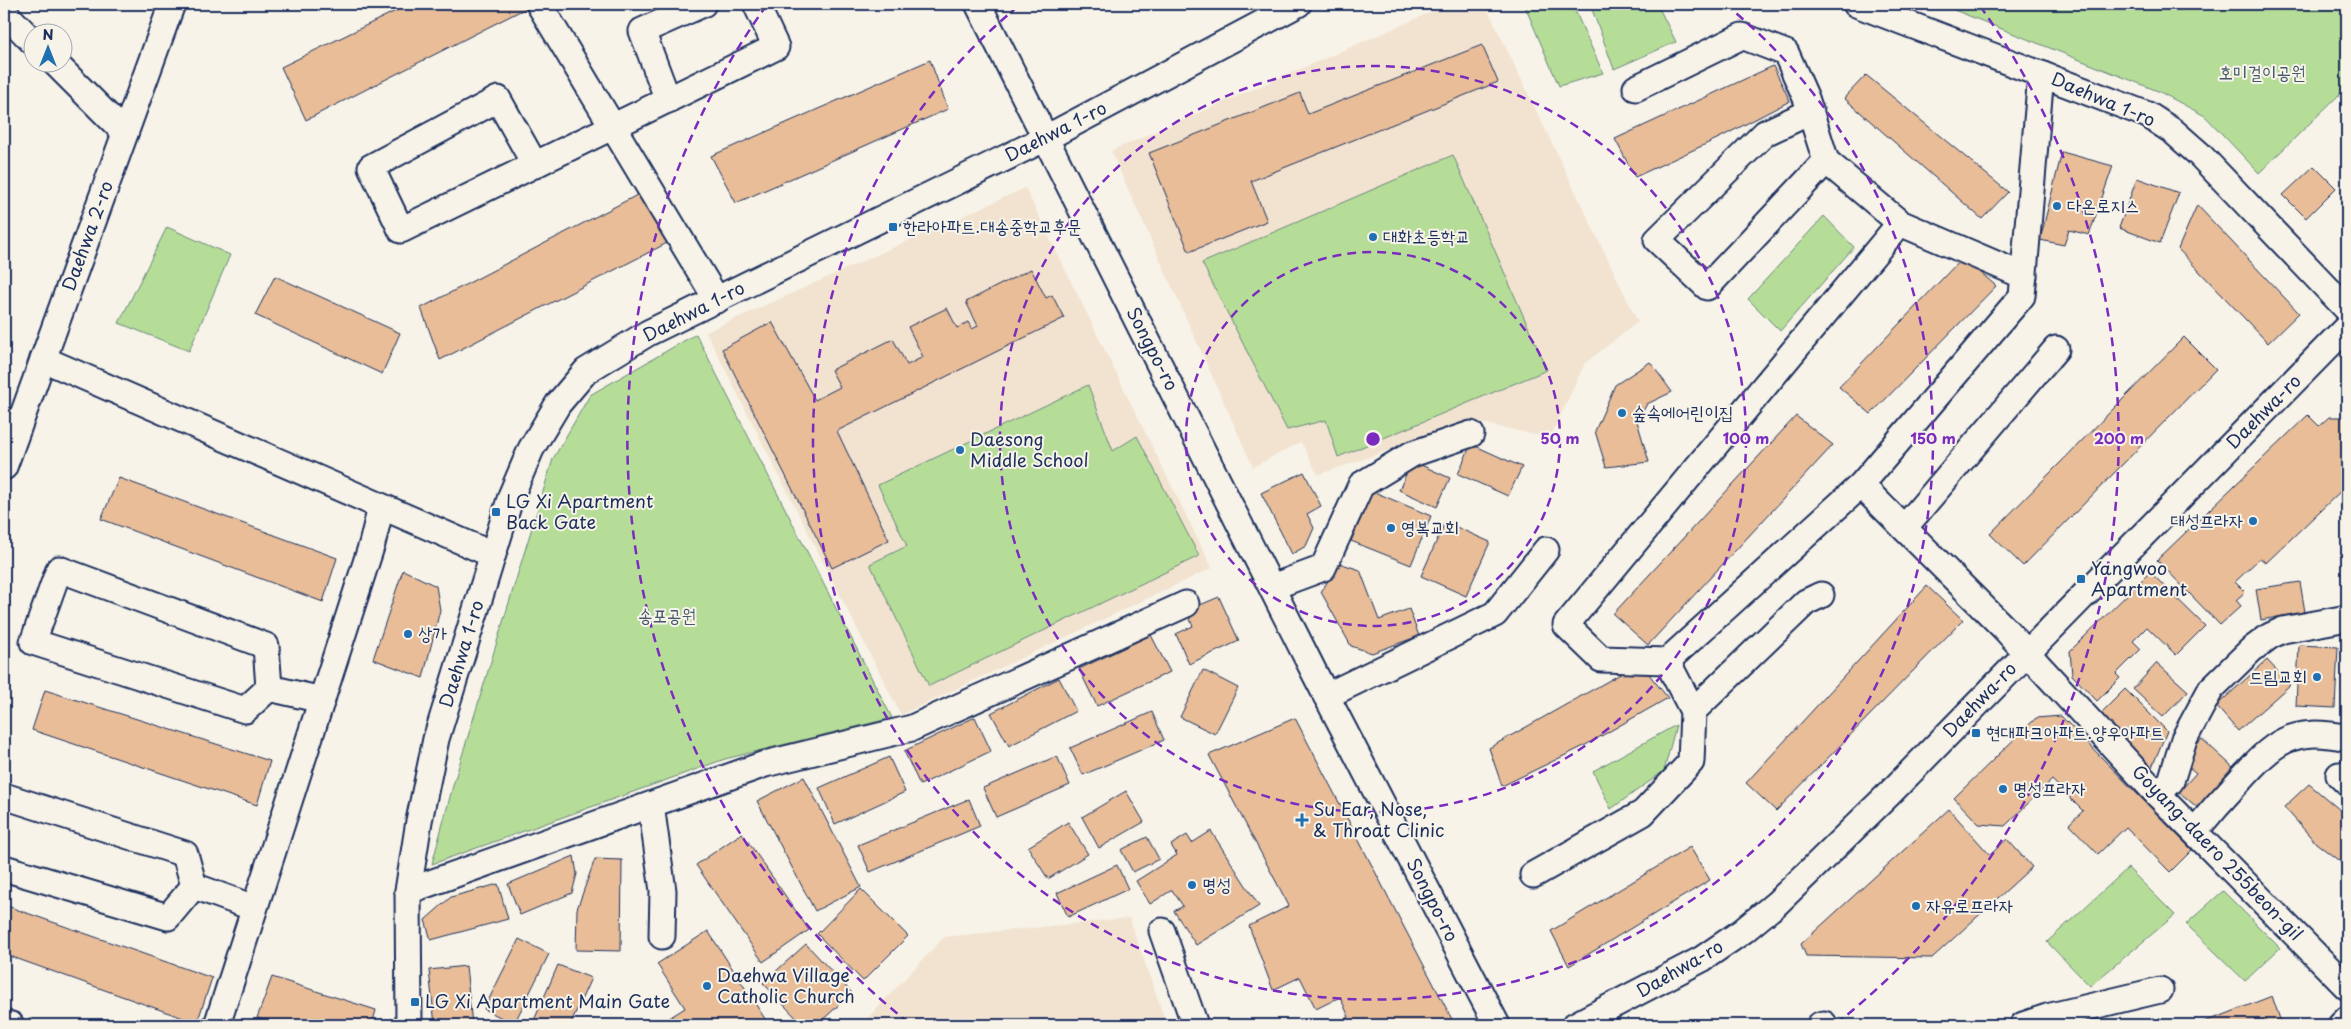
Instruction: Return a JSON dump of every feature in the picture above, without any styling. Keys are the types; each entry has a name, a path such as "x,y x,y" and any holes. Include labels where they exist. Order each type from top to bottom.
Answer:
{"street":[{"name":"Daehwa 2-ro","path":"4,467 172,4"},
{"path":"539,4 717,300"},
{"path":"668,100 642,31 702,4"},
{"path":"534,166 498,99 371,167 401,230 534,166 776,47 756,4"},
{"name":"Songpo-ro","path":"978,4 1326,696 1497,1025"},
{"name":"Daehwa 1-ro","path":"409,1025 408,891 419,821 436,739 510,496 531,449 558,404 586,371 648,333 1046,138 1298,4"},
{"name":"Daehwa 1-ro","path":"1856,4 2148,115 2174,132 2199,154 2347,309"},
{"path":"4,12 22,31"},
{"path":"1636,88 1742,36 1786,53 1810,112 1826,161 1900,223 2024,276"},
{"path":"64,72 125,133"},
{"path":"1900,223 1566,625 1601,659 1667,661 1861,485 2022,296 2041,74"},
{"path":"1810,112 1765,133 1657,240 1707,287 1826,161"},
{"name":"Daehwa-ro","path":"1575,1025 1679,972 1750,925 1811,872 2347,327"},
{"path":"1904,528 2056,349"},
{"path":"43,359 491,554"},
{"path":"1272,588 1323,568 1361,485 1412,454 1471,434"},
{"name":"Goyang-daero 255beon-gil","path":"1861,485 2004,628 2158,794 2347,987"},
{"path":"216,1025 372,544 381,507"},
{"path":"1326,696 1495,614 1546,550"},
{"path":"58,569 266,646 269,688 245,710 33,642 58,569"},
{"path":"1693,711 1806,602 1821,595"},
{"path":"408,891 765,764 912,728 1186,604"},
{"path":"2158,794 2171,781 2184,739 2211,689 2250,650 2270,636 2284,630 2347,618"},
{"path":"1533,875 1643,813 1691,762 1693,711 1667,661"},
{"path":"269,688 322,700"},
{"path":"2195,831 2258,760 2280,742 2296,736 2313,734 2347,736"},
{"path":"4,796 185,854 194,886"},
{"path":"651,805 663,891 662,936"},
{"path":"4,868 168,917 194,886"},
{"path":"194,886 254,908"},
{"path":"1162,931 1195,1025"},
{"path":"2023,1025 2049,1021 2160,990"},
{"path":"2341,1025 2347,1019"},
{"path":"4,1023 11,1025"}],"shaded area":[{"name":"대화초등학교","path":"1450,4 1485,4 1638,322 1585,363 1550,438 1472,421 1318,475 1301,442 1253,467 1111,151"},
{"name":"Daesong Middle School","path":"1025,188 1212,568 901,715 706,332"},
{"path":"1129,918 1167,1025 861,1025 944,937"}],"green space":[{"path":"1524,4 1572,4 1603,73 1559,86"},
{"path":"1590,4 1657,4 1676,42 1614,69"},
{"name":"호미걸이공원","path":"1939,4 2347,4 2347,90 2344,90 2259,173 2205,116 2158,91"},
{"path":"1453,155 1547,370 1338,457 1326,420 1287,430 1202,263"},
{"path":"1824,216 1854,247 1780,331 1748,299"},
{"path":"167,227 230,255 189,351 119,323"},
{"name":"송포공원","path":"696,334 892,718 725,759 432,864 454,782 553,459 590,395"},
{"path":"1088,385 1113,451 1137,436 1199,556 929,686 870,564 907,546 878,485"},
{"path":"1676,725 1664,771 1611,809 1593,771"},
{"path":"2128,868 2175,915 2090,986 2047,942"},
{"path":"2223,891 2280,948 2245,981 2186,924"}],"building":[{"path":"410,4 526,4 528,7 306,120 281,67"},
{"path":"1482,45 1498,82 1251,181 1267,221 1189,252 1149,153 1300,93 1308,114"},
{"path":"930,60 948,109 736,203 711,156"},
{"path":"1773,66 1790,101 1719,138 1635,177 1615,139"},
{"path":"1866,75 2008,192 1982,219 1844,98"},
{"path":"2062,152 2113,166 2089,235 2069,230 2064,245 2040,240"},
{"path":"2314,166 2336,188 2306,218 2283,195"},
{"path":"2137,178 2179,193 2160,243 2119,228"},
{"path":"639,194 669,242 440,360 421,308"},
{"path":"2197,205 2299,313 2268,343 2178,249"},
{"path":"1963,257 1996,286 1871,414 1839,387"},
{"path":"1031,269 1046,298 1052,295 1064,318 837,431 889,540 832,568 722,349 772,322 815,400 840,387 831,370 893,339 907,365 923,357 908,327 947,308 957,328 968,322 972,329 978,326 966,302"},
{"path":"275,276 400,333 382,374 255,315"},
{"path":"2184,337 2216,369 2023,566 1990,534"},
{"name":"숲속에어린이집","path":"1650,362 1672,392 1647,404 1637,421 1649,462 1606,467 1595,431 1615,385"},
{"name":"대성프라자","path":"2308,415 2319,426 2329,417 2343,417 2347,421 2347,485 2266,563 2260,558 2235,582 2245,592 2236,600 2241,606 2220,625 2157,560"},
{"path":"1796,416 1833,445 1648,645 1613,614"},
{"path":"1471,444 1522,467 1508,496 1458,474"},
{"path":"1412,461 1450,478 1437,507 1399,490"},
{"path":"1304,472 1321,506 1307,514 1314,528 1306,546 1292,554 1261,493"},
{"path":"119,478 337,558 323,602 101,519"},
{"name":"영복교회","path":"1372,491 1431,516 1411,565 1351,541"},
{"path":"1445,522 1490,542 1466,596 1421,576"},
{"path":"1339,563 1360,570 1379,620 1409,609 1419,636 1372,653 1351,646 1321,592"},
{"name":"상가","path":"403,570 436,586 440,610 423,678 373,659"},
{"path":"2150,572 2205,626 2176,655 2147,627 2133,641 2141,649 2116,674 2120,678 2097,701 2072,675 2070,651"},
{"path":"2300,582 2305,612 2261,620 2256,589"},
{"path":"1927,586 1963,620 1776,811 1746,783"},
{"path":"1219,597 1239,641 1189,664 1176,634 1193,626 1186,611"},
{"path":"1151,635 1170,672 1097,706 1079,669"},
{"name":"드림교회","path":"2299,645 2338,647 2335,708 2296,706"},
{"path":"2267,660 2290,685 2238,731 2216,706"},
{"path":"1640,663 1668,698 1582,747 1502,786 1489,748"},
{"path":"2157,663 2188,691 2163,717 2133,689"},
{"path":"1203,670 1238,688 1215,734 1180,717"},
{"path":"1059,678 1076,711 1009,746 991,713"},
{"path":"2125,689 2167,731 2152,767 2099,715"},
{"path":"45,690 270,761 257,805 32,730"},
{"path":"1152,712 1164,740 1083,775 1070,748"},
{"name":"명성프라자","path":"2061,716 2192,850 2170,872 2126,827 2098,854 2069,824 2083,811 2052,780 2005,826 1979,824 1954,798 2036,718"},
{"path":"975,717 991,751 920,785 904,751"},
{"path":"1295,718 1455,1025 1329,1025 1349,1017 1340,997 1316,1009 1300,977 1273,990 1249,926 1289,906 1209,755"},
{"path":"2202,739 2233,767 2198,808 2179,792 2196,773 2182,761"},
{"path":"1057,756 1070,785 996,817 983,788"},
{"path":"889,757 905,792 835,824 819,788"},
{"path":"804,777 861,887 815,911 757,801"},
{"path":"2309,784 2347,816 2347,867 2316,843 2284,807"},
{"path":"1126,791 1144,822 1099,848 1082,817"},
{"path":"969,799 980,826 870,872 858,845"},
{"name":"자유로프라자","path":"1949,809 1990,855 2007,839 2032,867 1932,958 1806,956 1801,944"},
{"path":"1068,822 1088,854 1048,879 1028,847"},
{"name":"명성","path":"1211,831 1259,906 1196,945 1174,911 1183,906 1172,890 1150,904 1136,881 1177,855 1171,845 1187,835 1192,843"},
{"path":"742,833 809,930 763,962 696,865"},
{"path":"1147,837 1159,859 1133,872 1121,850"},
{"path":"1690,847 1710,880 1569,966 1551,931"},
{"path":"574,856 577,874 572,893 520,915 508,884"},
{"path":"595,859 622,860 621,951 576,950 577,909"},
{"path":"1117,865 1128,889 1068,917 1057,893"},
{"path":"498,884 508,919 431,940 425,920 451,897"},
{"path":"861,889 908,936 863,981 817,934"},
{"path":"4,905 212,978 197,1023 4,954"},
{"name":"Daehwa Village Catholic Church","path":"708,931 769,1025 658,1025 685,1008 657,964"},
{"path":"519,939 549,954 514,1024 484,1009"},
{"path":"806,944 852,993 817,1025 803,1025 763,983"},
{"path":"558,965 591,978 570,1025 532,1025"},
{"path":"466,966 472,1025 435,1025 429,970"},
{"path":"272,977 376,1010 372,1025 280,1025 257,1018"},
{"path":"2272,996 2282,1025 2195,1025 2221,1016"}],"place":[{"name":"다온로지스","path":"2057,206"},
{"name":"한라아파트.대송중학교후문","path":"893,227"},
{"name":"대화초등학교","path":"1373,237"},
{"name":"숲속에어린이집","path":"1622,413"},
{"name":"Daesong Middle School","path":"960,450"},
{"name":"LG Xi Apartment Back Gate","path":"496,512"},
{"name":"대성프라자","path":"2253,521"},
{"name":"영복교회","path":"1391,528"},
{"name":"Yangwoo Apartment","path":"2081,579"},
{"name":"상가","path":"408,634"},
{"name":"드림교회","path":"2317,677"},
{"name":"현대파크아파트.양우아파트","path":"1976,733"},
{"name":"명성프라자","path":"2003,789"},
{"name":"Su Ear, Nose, & Throat Clinic","path":"1302,820"},
{"name":"명성","path":"1192,885"},
{"name":"자유로프라자","path":"1916,906"},
{"name":"Daehwa Village Catholic Church","path":"707,986"},
{"name":"LG Xi Apartment Main Gate","path":"415,1002"}]}
